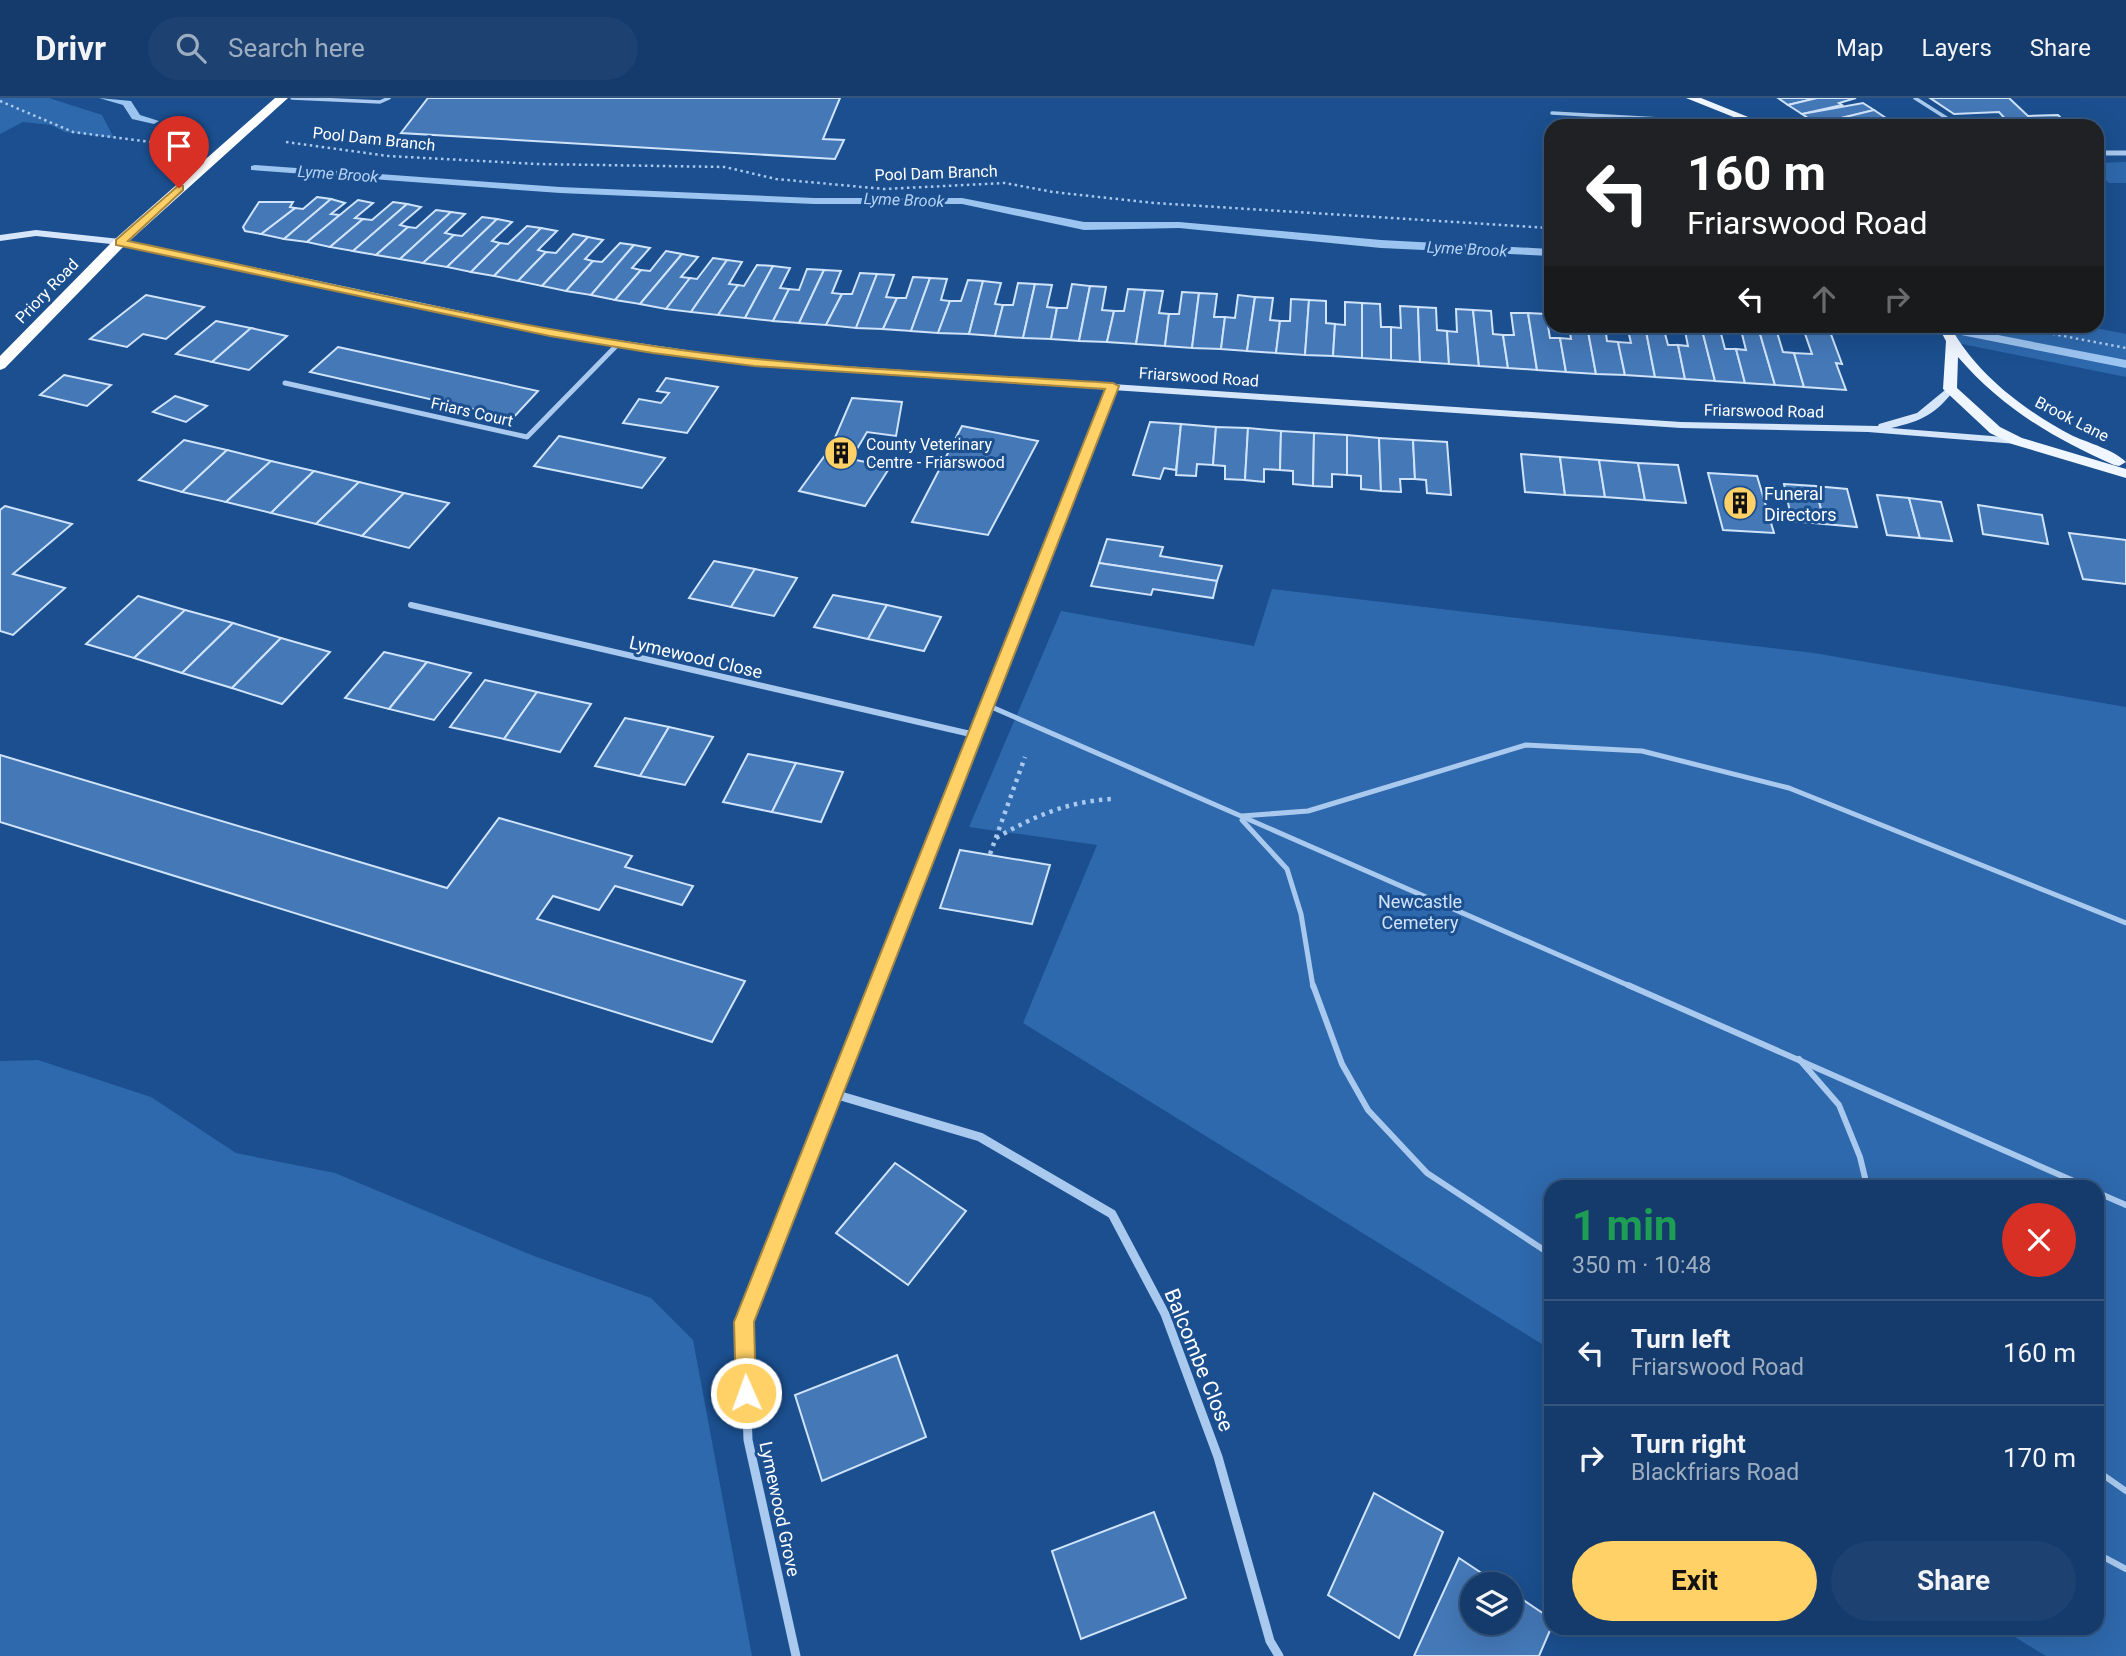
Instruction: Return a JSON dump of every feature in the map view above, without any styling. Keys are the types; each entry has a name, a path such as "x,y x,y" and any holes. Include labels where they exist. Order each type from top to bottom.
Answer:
{"highway":[{"name":"Priory Road","path":"0,365 120,242 282,98"}],"main road":[{"path":"1691,98 1746,119"},
{"path":"1721,98 1753,119"},
{"path":"1948,333 1952,342 1950,389 1995,430 2017,441 2126,474"},
{"name":"Brook Lane","path":"1952,342 2000,396 2029,418 2060,436 2126,465"}],"street":[{"path":"2104,153 2126,153"},
{"name":"Friarswood Road","path":"0,238 36,233 120,242 550,333 754,363 1681,425 1868,429 2017,441"},
{"name":"Friars Court","path":"285,383 527,437 618,344"},
{"name":"Lymewood Grove","path":"796,1656 748,1440 744,1322 1113,386"},
{"name":"Friarswood Road","path":"1868,429 1916,419 1932,411 1950,389"},
{"name":"Lymewood Close","path":"411,605 975,735"},
{"name":"Balcombe Close","path":"834,1094 980,1137 1112,1214 1165,1314 1219,1457 1270,1640 1279,1656"}],"lane":[{"path":"292,98 380,102 389,98"},
{"path":"1915,98 1948,119"},
{"path":"1552,113 1660,119"},
{"path":"988,705 1796,1056 2072,1180"},
{"path":"1239,816 1308,811 1526,745 1642,751 1789,788 2126,923"},
{"path":"1239,816 1287,869 1301,914 1312,983 1342,1063 1368,1110 1427,1173 1544,1250"},
{"path":"1796,1056 1839,1105 1860,1157 1866,1180"},
{"path":"2104,1195 2126,1205"},
{"path":"2104,1475 2126,1491"},
{"path":"2104,1557 2126,1569"}],"path":[{"path":"0,102 73,132 165,144"},
{"name":"Pool Dam Branch","path":"237,138 388,156 537,164 725,167 776,179 884,189 1024,184 1053,192 1154,203 1544,228"},
{"path":"2048,333 2126,348"},
{"path":"990,855 1036,726"},
{"path":"996,838 1034,815 1085,799 1122,799"}],"green space":[{"path":"0,98 49,98 102,115 114,138 65,132 51,125 23,122 0,134"},
{"path":"2126,162 2126,183 2109,183 2104,178 2104,163"},
{"path":"2104,330 2126,334 2126,377 1952,342 1948,333 2104,333"},
{"name":"Newcastle Cemetery","path":"1272,589 1814,653 2126,707 2126,1656 2046,1656 2012,1635 2104,1635 2104,1180 1544,1180 1544,1345 1023,1023 1097,845 969,827 1061,611 1254,646"},
{"path":"38,1060 151,1097 236,1153 335,1173 534,1256 651,1298 693,1340 752,1656 0,1656 0,1061"}],"building":[{"path":"428,98 840,98 823,139 844,140 835,159 401,133"},
{"path":"1778,98 1817,98 1788,105"},
{"path":"1817,98 1856,98 1839,103 1842,105 1802,114 1788,105"},
{"path":"1930,98 2009,98 2028,116 2058,115 2062,119 2005,119 1999,112 1954,114"},
{"path":"1863,103 1874,110 1837,119 1810,119 1802,114"},
{"path":"1874,110 1886,118 1882,119 1837,119"},
{"path":"317,197 331,199 284,239 261,234 295,208 303,209"},
{"path":"331,199 345,203 331,214 340,215 307,242 284,239"},
{"path":"358,200 373,203 355,218 363,219 330,247 307,242"},
{"path":"259,202 293,202 290,207 295,208 261,234 245,231 243,227"},
{"path":"393,202 407,204 353,251 330,247 363,219 372,220"},
{"path":"407,204 421,207 400,225 408,227 376,255 353,251"},
{"path":"436,210 451,212 400,259 376,255 408,227 416,228"},
{"path":"451,212 465,214 445,233 454,235 423,263 400,259"},
{"path":"482,217 497,219 447,267 423,263 454,235 462,236"},
{"path":"497,219 512,222 492,241 500,243 471,272 447,267"},
{"path":"527,226 541,228 494,276 471,272 500,243 508,244"},
{"path":"541,228 557,231 538,250 546,252 518,281 494,276"},
{"path":"573,234 588,237 542,286 518,281 546,252 556,253"},
{"path":"588,237 603,240 585,259 593,261 566,291 542,286"},
{"path":"620,243 634,245 591,295 566,291 593,261 602,262"},
{"path":"634,245 650,248 632,268 641,270 615,300 591,295"},
{"path":"666,251 682,254 640,304 615,300 641,270 650,271"},
{"path":"682,254 698,257 681,277 690,278 666,309 640,304"},
{"path":"713,258 727,260 691,312 666,309 690,278 697,279"},
{"path":"727,260 742,262 729,284 738,285 718,315 691,312"},
{"path":"757,265 773,266 745,318 718,315 738,285 744,286"},
{"path":"773,266 790,268 780,288 789,289 773,321 745,318"},
{"path":"807,269 824,270 799,323 773,321 789,289 799,290"},
{"path":"824,270 841,271 832,293 842,294 826,325 799,323"},
{"path":"860,273 877,274 856,328 826,325 842,294 852,294"},
{"path":"877,274 894,275 886,297 897,298 883,329 856,328"},
{"path":"913,277 930,278 911,331 883,329 897,298 906,298"},
{"path":"930,278 947,279 941,300 950,301 938,333 911,331"},
{"path":"968,280 983,281 969,334 938,333 950,301 961,301"},
{"path":"983,281 1001,283 995,304 1003,305 995,336 969,334"},
{"path":"1018,283 1035,284 1023,338 995,336 1003,305 1013,305"},
{"path":"1035,284 1052,285 1047,307 1057,308 1051,339 1023,338"},
{"path":"1072,284 1090,286 1079,341 1051,339 1057,308 1067,308"},
{"path":"1090,286 1106,287 1102,310 1114,311 1107,342 1079,341"},
{"path":"1128,289 1145,290 1136,344 1107,342 1114,311 1124,311"},
{"path":"1145,290 1163,291 1159,313 1169,314 1165,346 1136,344"},
{"path":"1182,292 1199,293 1192,348 1165,346 1169,314 1179,314"},
{"path":"1199,293 1217,294 1214,317 1225,317 1221,349 1192,348"},
{"path":"146,295 204,307 166,339 143,334 127,347 90,339"},
{"path":"1238,295 1255,297 1247,351 1221,349 1225,317 1235,318"},
{"path":"1255,297 1273,298 1270,320 1280,321 1276,353 1247,351"},
{"path":"1291,299 1309,300 1305,355 1276,353 1280,321 1290,321"},
{"path":"1309,300 1326,301 1326,323 1335,324 1333,356 1305,355"},
{"path":"1345,302 1362,303 1362,358 1333,356 1335,324 1345,325"},
{"path":"1362,303 1380,304 1381,327 1391,327 1391,360 1362,358"},
{"path":"1400,306 1418,307 1420,362 1391,360 1391,327 1401,328"},
{"path":"1418,307 1436,308 1437,330 1447,331 1449,364 1420,362"},
{"path":"1456,309 1473,310 1479,366 1449,364 1447,331 1457,332"},
{"path":"1473,310 1491,311 1493,334 1503,335 1508,368 1479,366"},
{"path":"1511,313 1528,313 1537,370 1508,368 1503,335 1514,335"},
{"path":"1528,313 1544,314 1544,333 1549,333 1550,338 1560,338 1566,372 1537,370"},
{"path":"216,321 251,328 212,362 176,354"},
{"path":"251,328 287,336 249,370 212,362"},
{"path":"1570,333 1588,333 1596,374 1566,372 1560,338 1571,339"},
{"path":"1588,333 1606,333 1607,341 1618,342 1625,375 1596,374"},
{"path":"1629,333 1646,333 1655,377 1625,375 1618,342 1631,343"},
{"path":"1646,333 1665,333 1668,345 1678,345 1685,379 1655,377"},
{"path":"1685,333 1703,333 1715,381 1685,379 1678,345 1688,346"},
{"path":"1703,333 1721,333 1725,349 1736,349 1745,383 1715,381"},
{"path":"1742,333 1760,333 1775,385 1745,383 1736,349 1746,350"},
{"path":"1760,333 1777,333 1783,352 1794,353 1804,387 1775,385"},
{"path":"1805,333 1830,333 1842,364 1836,363 1846,390 1804,387 1794,353 1812,354"},
{"path":"338,347 538,391 513,418 310,372"},
{"path":"64,375 111,385 87,406 40,395"},
{"path":"666,378 718,387 687,433 623,423 639,399 661,403 669,393 657,391"},
{"path":"175,396 207,406 186,422 153,412"},
{"name":"County Veterinary Centre - Friarswood","path":"852,398 902,402 896,436 867,432 851,459 890,467 865,506 799,491 831,447"},
{"path":"1150,422 1181,424 1176,470 1164,468 1160,479 1133,475"},
{"path":"1181,424 1216,427 1213,465 1197,464 1196,476 1176,475"},
{"path":"962,426 1038,441 988,535 912,522"},
{"path":"1216,427 1248,428 1245,480 1225,479 1225,466 1213,465"},
{"path":"1248,428 1281,431 1280,470 1264,469 1264,482 1245,480"},
{"path":"1281,431 1314,433 1313,486 1293,484 1293,471 1280,470"},
{"path":"1314,433 1347,435 1347,475 1332,474 1332,487 1313,486"},
{"path":"1347,435 1379,438 1381,491 1361,489 1361,476 1347,475"},
{"path":"559,436 665,458 642,488 534,466"},
{"path":"1379,438 1413,440 1415,479 1400,479 1401,492 1381,491"},
{"path":"184,440 227,450 182,492 139,480"},
{"path":"1413,440 1447,442 1451,495 1427,493 1426,480 1415,479"},
{"path":"227,450 271,461 226,502 182,492"},
{"path":"1521,454 1560,457 1565,495 1525,492"},
{"path":"1560,457 1599,460 1605,497 1565,495"},
{"path":"1599,460 1638,463 1645,500 1605,497"},
{"path":"271,461 314,471 271,513 226,502"},
{"path":"1638,463 1678,465 1686,503 1645,500"},
{"path":"314,471 359,482 316,524 271,513"},
{"name":"Funeral Directors","path":"1708,473 1757,476 1774,533 1723,530"},
{"path":"359,482 404,493 362,536 316,524"},
{"path":"1784,484 1815,486 1825,524 1792,521"},
{"path":"1815,486 1847,489 1857,527 1825,524"},
{"path":"404,493 449,503 409,548 362,536"},
{"path":"1877,495 1909,498 1920,538 1887,535"},
{"path":"1909,498 1941,502 1952,541 1920,538"},
{"path":"1978,505 2042,515 2048,544 1983,534"},
{"path":"5,506 72,524 13,574 65,588 13,635 0,631 0,510"},
{"path":"2069,533 2126,540 2126,584 2083,579"},
{"path":"1107,539 1163,547 1160,556 1222,566 1217,581 1099,563"},
{"path":"714,561 755,569 731,607 689,598"},
{"path":"1099,563 1217,581 1213,598 1153,589 1151,595 1091,586"},
{"path":"755,569 797,578 774,616 731,607"},
{"path":"833,595 887,605 868,639 814,627"},
{"path":"138,596 185,610 134,658 86,644"},
{"path":"887,605 941,617 924,651 868,639"},
{"path":"185,610 233,623 182,673 134,658"},
{"path":"233,623 281,638 232,688 182,673"},
{"path":"281,638 330,652 282,704 232,688"},
{"path":"384,652 427,662 389,709 345,698"},
{"path":"427,662 471,673 434,720 389,709"},
{"path":"485,680 537,692 504,739 450,727"},
{"path":"537,692 591,704 560,752 504,739"},
{"path":"625,718 669,727 640,776 595,766"},
{"path":"669,727 713,737 685,785 640,776"},
{"path":"748,754 796,763 772,812 723,802"},
{"path":"0,755 447,888 499,818 632,856 625,867 693,886 682,905 615,886 599,910 553,896 537,919 745,981 712,1042 0,822"},
{"path":"796,763 843,772 821,822 772,812"},
{"path":"960,850 1050,865 1032,924 940,908"},
{"path":"895,1163 966,1211 908,1285 836,1233"},
{"path":"897,1355 926,1437 822,1481 795,1395"},
{"path":"1374,1493 1443,1532 1399,1638 1328,1595"},
{"path":"1154,1512 1186,1598 1081,1639 1052,1551"},
{"path":"1459,1558 1480,1572 1460,1572 1460,1635 1523,1635 1523,1600 1544,1614 1544,1635 1548,1635 1539,1656 1414,1656"}],"waterway":[{"name":"Lyme Brook","path":"104,98 127,103 136,117 154,121"},
{"name":"Lyme Brook","path":"255,168 560,190 814,201 962,201 1084,226 1179,225 1381,244 1544,253"},
{"name":"Lyme Brook","path":"1971,333 2126,364"}],"place":[{"name":"County Veterinary Centre - Friarswood","path":"841,453"},
{"name":"Funeral Directors","path":"1740,503"}],"route":[{"path":"179,188 120,242 550,333 653,350 754,363 1113,386 744,1322 746,1393"}]}
